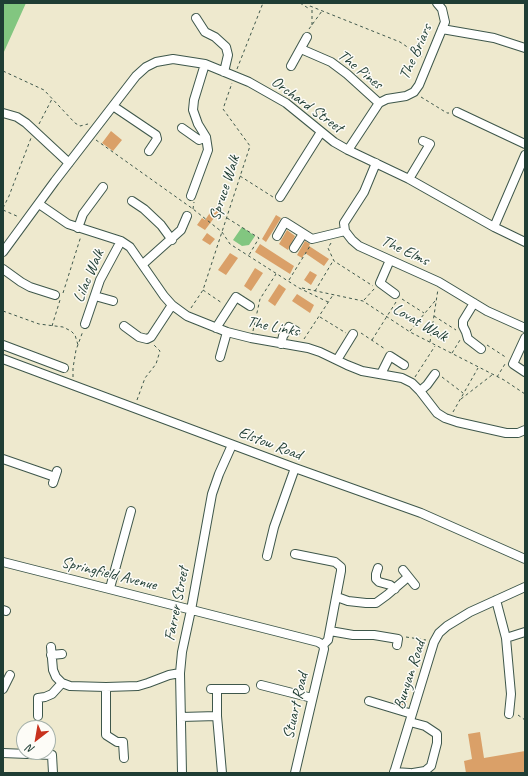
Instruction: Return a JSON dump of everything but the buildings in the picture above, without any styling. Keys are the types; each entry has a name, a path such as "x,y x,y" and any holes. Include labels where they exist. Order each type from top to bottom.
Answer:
{"street":[{"name":"The Briars","path":"379,103 387,99 406,96 414,92 419,85 445,22 442,9 437,3"},
{"path":"196,18 205,32 226,47 227,62 224,72"},
{"path":"442,29 494,38 525,48"},
{"path":"291,66 308,37"},
{"name":"The Pines","path":"301,49 331,62 347,74 379,103"},
{"name":"Orchard Street","path":"3,252 136,76 146,67 156,62 174,59 205,64 235,75 265,90 286,103 322,132 348,150 409,179 494,227 525,242"},
{"path":"191,196 208,150 206,137 198,124 193,110 194,100 205,64"},
{"path":"348,150 379,103"},
{"path":"113,106 156,135 157,139 149,151"},
{"path":"457,112 525,144"},
{"path":"4,114 17,117 35,131 69,163"},
{"path":"182,128 199,140 206,137"},
{"path":"280,197 322,132"},
{"path":"409,179 430,144 423,141"},
{"path":"494,227 525,155"},
{"path":"277,236 285,222 312,239 345,231 344,223 364,192 376,164"},
{"path":"81,228 83,214 103,187"},
{"path":"131,201 144,209 161,224 172,240"},
{"name":"The Links","path":"39,204 63,222 121,241 130,247 164,296 172,305 187,316 227,332 281,344 300,346 320,352 362,371 402,378 412,383 437,413 449,420 506,433 518,433 525,430"},
{"path":"143,264 172,240 181,230 187,216"},
{"name":"The Elms","path":"345,231 359,246 439,282 487,311 525,328"},
{"path":"294,248 303,234"},
{"name":"Lilac Walk","path":"84,326 86,311 95,296 100,280 121,241"},
{"path":"390,260 380,283 395,294"},
{"name":"Lilac Walk","path":"3,268 30,287 55,295"},
{"path":"95,296 113,301"},
{"path":"216,328 236,297 250,306"},
{"path":"474,303 463,320 463,326 468,339 481,349"},
{"path":"124,326 139,337 147,339 151,337 172,305"},
{"path":"281,344 283,336 289,327 296,331"},
{"path":"220,357 227,332"},
{"path":"337,360 352,335"},
{"path":"525,338 513,364 525,372"},
{"path":"3,345 56,361 64,368"},
{"path":"380,374 390,356 404,365"},
{"name":"Elstow Road","path":"3,359 295,468 421,513 525,559"},
{"path":"420,391 427,385 435,374"},
{"name":"Farrer Street","path":"182,773 180,673 182,652 212,494 232,444"},
{"path":"3,459 55,477"},
{"path":"266,556 274,527 295,468"},
{"path":"110,588 131,511"},
{"name":"Stuart Road","path":"295,553 339,563 342,571 328,640 323,645 324,649 295,773"},
{"name":"Springfield Avenue","path":"3,562 110,588 318,642 323,645"},
{"path":"378,568 376,579 379,582 390,585 395,589"},
{"path":"403,570 415,584"},
{"path":"337,597 354,602 376,603 408,577"},
{"name":"Bunyan Road","path":"394,772 434,642 439,633 447,626 470,612 525,587"},
{"path":"496,600 506,638 511,694 509,714"},
{"path":"330,631 353,636 374,635 397,642"},
{"path":"506,638 525,632"},
{"path":"62,654 51,651 53,670 56,677 62,683 70,686 138,686 148,684 169,675 180,673"},
{"path":"3,689 10,674"},
{"path":"38,716 38,698 46,697 52,694 62,683"},
{"path":"262,685 312,698"},
{"path":"106,687 103,721 106,735 118,742 124,742 124,758"},
{"path":"222,773 214,689 245,689"},
{"path":"368,701 411,718 437,734 437,742 431,766 424,771 412,773 394,772"},
{"path":"181,717 217,716"},
{"path":"3,753 52,755 53,773"}],"path":[{"name":"Spruce Walk","path":"187,316 203,290 250,146 223,109 263,3"},
{"path":"300,3 308,8 311,6 323,10 400,42 429,62"},
{"path":"312,3 312,26"},
{"path":"308,37 308,32 323,10"},
{"path":"3,71 44,90 75,123 80,126 88,124 92,126"},
{"path":"414,92 447,113 457,112"},
{"path":"3,208 35,131 52,99"},
{"name":"Lovat Walk","path":"94,139 193,208 222,232 230,244 299,288 328,302"},
{"path":"240,176 277,200 280,197"},
{"path":"187,216 191,214 193,208 194,202 191,196"},
{"path":"3,210 27,220"},
{"path":"227,218 259,238 249,256"},
{"path":"52,326 81,228"},
{"path":"335,233 335,236 328,248 334,261 375,288 363,301"},
{"path":"288,281 312,243 312,239"},
{"path":"315,291 334,261"},
{"path":"252,338 260,299 276,273"},
{"path":"429,342 439,282"},
{"name":"Lovat Walk","path":"299,288 363,301 410,332 478,368 497,376 525,394"},
{"path":"203,290 229,307"},
{"path":"300,346 333,294"},
{"path":"372,340 399,297 425,314"},
{"path":"410,332 436,301"},
{"path":"3,311 39,324 63,327 75,335 78,344"},
{"path":"319,316 352,335 361,333 383,347 390,356"},
{"path":"434,316 465,333 451,354"},
{"path":"74,385 73,368 78,344 84,326"},
{"path":"134,408 145,378 156,364 160,351 147,339"},
{"path":"481,349 485,348 487,344 508,359 497,376"},
{"path":"412,383 436,346"},
{"path":"449,420 478,368"},
{"path":"435,374 464,393"},
{"path":"461,399 493,374"},
{"path":"397,642 405,637 434,642"},
{"path":"509,714 519,715 525,720"}],"green space":[{"path":"3,3 26,3 3,54"},
{"path":"242,227 255,236 249,245 242,246 233,240"}]}
